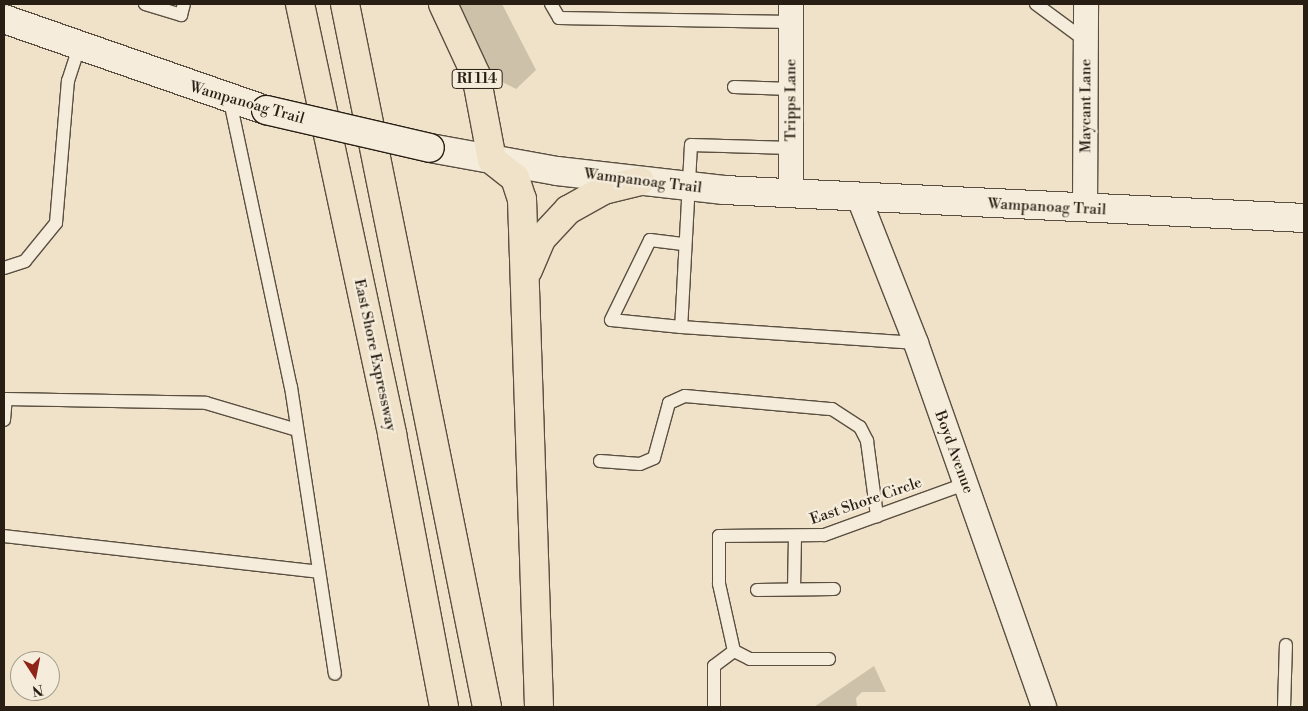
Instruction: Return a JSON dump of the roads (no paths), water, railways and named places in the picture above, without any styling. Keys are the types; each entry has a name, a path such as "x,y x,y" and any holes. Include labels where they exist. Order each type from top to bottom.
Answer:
{"highway":[{"name":"East Shore Expressway","path":"300,4 384,395 444,707"},
{"path":"345,4 487,707"},
{"name":"RI 114","path":"443,4 476,75 492,160"},
{"path":"492,160 510,172 520,192 526,292 539,707"},
{"path":"526,292 532,255 552,225 595,194 640,181"}],"main road":[{"name":"Wampanoag Trail","path":"4,19 230,101 430,148 492,160 689,187 791,195 1304,218"}],"street":[{"name":"Maycant Lane","path":"1085,208 1086,4"},
{"name":"Tripps Lane","path":"791,13 791,195"},
{"name":"Boyd Avenue","path":"859,198 916,343 1044,707"}],"lane":[{"path":"145,4 181,15 184,4"},
{"path":"551,4 559,18 791,13"},
{"path":"1036,4 1086,41"},
{"path":"4,268 25,261 56,224 68,81 79,47"},
{"path":"734,87 791,89"},
{"path":"230,101 297,430 335,674"},
{"path":"681,326 692,145 791,148"},
{"path":"686,244 650,240 611,320 916,343"},
{"path":"600,462 640,464 654,458 669,403 685,396 832,409 860,427 867,441 877,516"},
{"path":"4,420 6,399 206,403 297,430"},
{"name":"East Shore Circle","path":"734,651 719,584 719,536 795,537 824,535 965,484"},
{"path":"4,536 319,572"},
{"path":"794,589 795,537"},
{"path":"757,590 834,589"},
{"path":"1284,707 1286,645"},
{"path":"714,707 714,666 734,651 750,659 829,659"}]}
